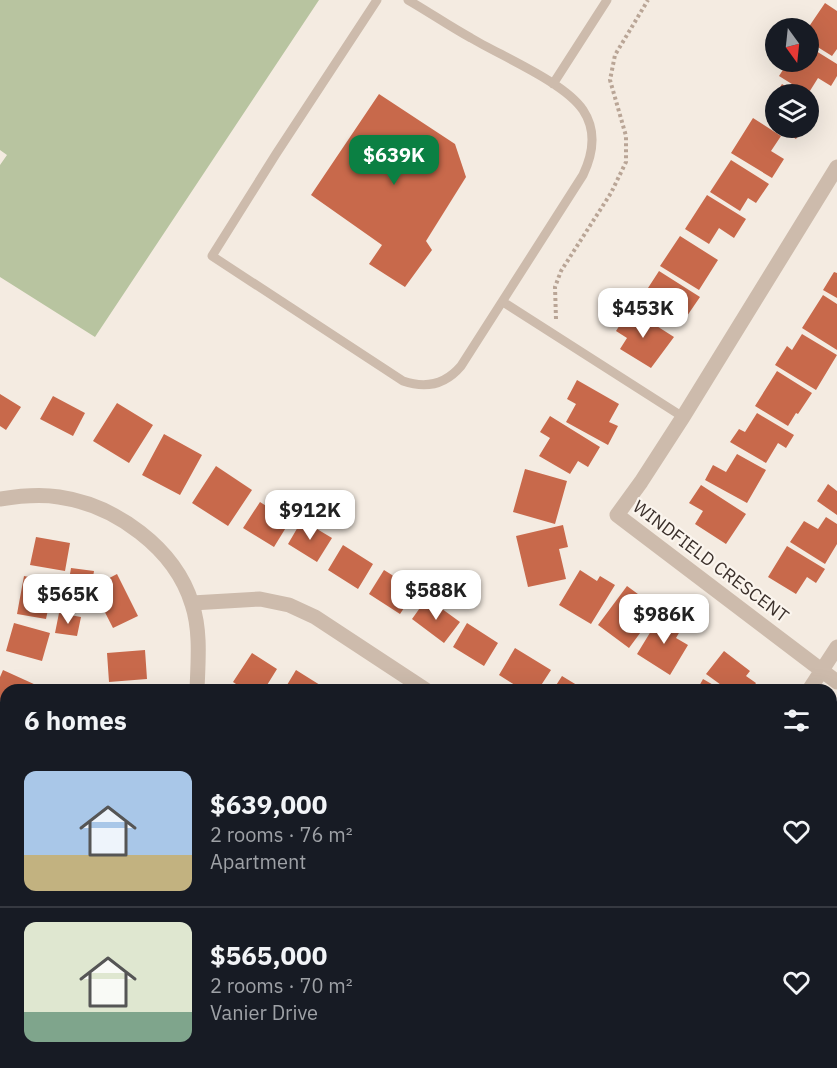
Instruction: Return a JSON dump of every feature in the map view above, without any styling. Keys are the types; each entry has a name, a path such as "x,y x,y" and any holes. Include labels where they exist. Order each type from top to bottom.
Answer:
{"street":[{"name":"WINDFIELD CRESCENT","path":"822,670 617,515 683,417 837,167"},
{"path":"0,499 18,496 59,496 97,507 132,526 159,548 178,574 192,603 197,627 197,684"},
{"path":"192,603 260,599 289,605 315,617 417,684"},
{"path":"813,684 837,646"},
{"path":"822,670 837,681"}],"lane":[{"path":"377,0 212,256 403,381 424,386 444,381 454,375 583,176 591,158 593,140 590,124 582,109 572,98 553,84 470,38 408,0"},
{"path":"553,84 607,0"},
{"path":"503,302 683,417"}],"green space":[{"path":"0,0 319,0 95,337 0,277 0,165 7,155 0,150"}],"building":[{"path":"825,3 837,11 837,49 832,56 819,48 819,18 815,18"},
{"path":"819,53 837,64 837,76 831,86 818,78 814,84 792,84 779,76 782,72 819,72"},
{"path":"379,94 455,144 466,177 426,241 432,250 405,287 369,264 382,245 311,195"},
{"path":"753,118 765,126 765,138 780,138 771,151 784,159 772,178 731,153"},
{"path":"731,160 769,184 756,203 748,198 740,211 710,192"},
{"path":"707,195 746,219 734,238 719,228 709,244 685,229"},
{"path":"680,236 718,260 699,290 660,266"},
{"path":"659,271 700,297 687,316 672,306 662,321 637,305"},
{"path":"834,272 837,273 837,298 823,290"},
{"path":"823,295 837,304 837,350 802,328"},
{"path":"630,309 674,337 651,368 620,349 627,338 616,331"},
{"path":"802,334 837,355 816,390 775,365 787,346 792,350"},
{"path":"777,371 812,393 788,426 755,406"},
{"path":"577,380 619,404 609,422 618,426 608,445 566,422 576,404 567,399"},
{"path":"0,394 21,407 6,430 0,426"},
{"path":"53,396 85,413 73,436 40,419"},
{"path":"117,403 153,425 129,463 93,441"},
{"path":"757,413 794,435 786,448 778,443 766,463 730,442 739,429 745,432"},
{"path":"550,416 600,447 588,467 578,461 570,474 539,456 550,438 540,432"},
{"path":"164,434 202,455 180,495 142,475"},
{"path":"737,454 766,470 747,503 705,480 713,465 726,472"},
{"path":"216,466 252,490 228,526 192,503"},
{"path":"525,469 567,481 555,524 513,512"},
{"path":"828,484 837,491 837,515 817,501"},
{"path":"701,485 746,514 726,544 695,524 703,511 689,503"},
{"path":"260,502 290,521 274,547 243,528"},
{"path":"826,517 837,524 837,544 825,564 790,542 804,521 818,529"},
{"path":"302,520 332,538 317,562 288,544"},
{"path":"563,525 568,547 559,549 566,579 528,587 516,536"},
{"path":"36,537 70,543 65,571 30,565"},
{"path":"343,545 373,564 358,589 328,570"},
{"path":"787,546 825,569 816,583 807,577 796,594 768,577"},
{"path":"71,568 94,571 91,590 68,586"},
{"path":"384,570 416,590 400,614 369,594"},
{"path":"580,570 597,581 600,576 615,585 591,624 559,605"},
{"path":"117,574 138,616 113,628 92,587"},
{"path":"24,576 54,582 46,619 17,614"},
{"path":"627,586 642,597 633,609 649,621 629,648 598,625"},
{"path":"427,598 460,622 444,643 412,619"},
{"path":"59,613 81,617 77,636 55,633"},
{"path":"662,613 683,626 676,638 688,645 670,675 637,654"},
{"path":"14,623 50,633 42,661 6,651"},
{"path":"467,623 498,643 484,666 453,647"},
{"path":"515,648 551,670 542,684 513,684 499,675"},
{"path":"145,650 147,679 109,682 107,653"},
{"path":"724,651 750,671 746,676 756,683 720,684 706,674"},
{"path":"252,653 277,669 268,684 236,684 233,682"},
{"path":"3,670 34,684 0,684"},
{"path":"296,670 318,684 288,684"},
{"path":"562,676 575,684 557,684"},
{"path":"703,679 712,684 700,684"}]}
